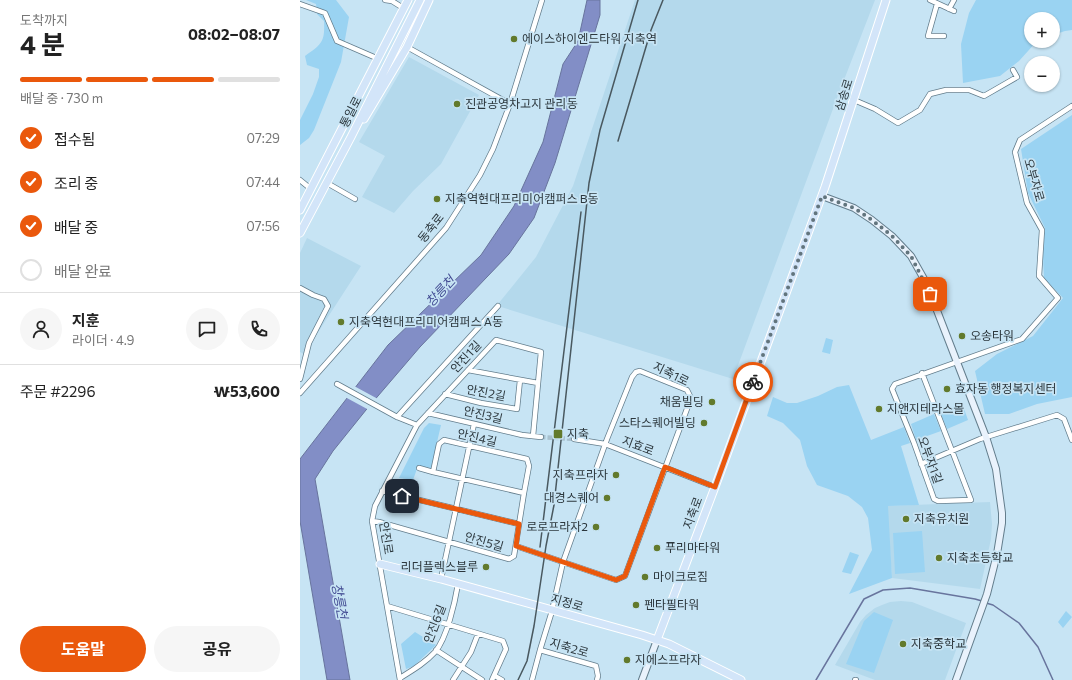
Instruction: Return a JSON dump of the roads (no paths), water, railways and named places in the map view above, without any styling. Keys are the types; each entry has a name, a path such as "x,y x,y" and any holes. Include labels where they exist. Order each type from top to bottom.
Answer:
{"main road":[{"name":"통일로","path":"300,210 408,0"},
{"name":"통일로","path":"300,234 420,0"},
{"path":"351,137 369,112 407,47 429,0"},
{"name":"삼송로","path":"822,196 886,0"},
{"path":"342,130 358,88 401,3"},
{"path":"822,196 854,208 872,220 892,236 911,256 924,279 936,308 986,437 996,469 1001,499 1002,523 997,554 982,609 956,680"},
{"name":"지축로","path":"642,680 822,196"},
{"name":"지정로","path":"380,564 441,579 642,635 669,644 741,680"}],"street":[{"path":"385,0 401,3"},
{"name":"동축로","path":"300,393 446,228 480,175 493,149 510,104 542,0"},
{"path":"930,0 952,10 954,0"},
{"path":"300,4 326,13 337,41 374,57"},
{"path":"937,4 928,36 944,36"},
{"path":"407,47 510,104"},
{"path":"854,100 875,109 898,123 920,110 930,94 946,90 970,90 984,96 1017,76 1013,70"},
{"name":"오부자로","path":"956,362 1022,339 1058,298 1039,276 1042,230 1028,203 1015,152 1020,140 1072,106"},
{"path":"300,180 311,189"},
{"path":"327,183 355,199"},
{"path":"300,288 324,299 328,306 309,343 300,379"},
{"path":"397,417 498,306"},
{"name":"안진1길","path":"428,413 496,340 541,352 533,436"},
{"name":"오부자1길","path":"922,374 971,500 938,501 934,499 922,464 892,389 894,384 922,374 956,362"},
{"name":"안진2길","path":"468,370 538,383"},
{"name":"지축1로","path":"552,610 564,562 605,444 632,377 636,372 644,372 687,390 691,398 625,576 616,580 564,562"},
{"name":"안진2길","path":"445,394 481,403 517,409 520,380"},
{"path":"340,385 397,417 417,425"},
{"name":"안진3길","path":"428,413 522,435 533,436"},
{"name":"안진로","path":"400,679 372,521 375,506 382,491 417,425 428,413"},
{"path":"922,464 986,437 1057,415 1064,419 1072,440"},
{"path":"441,579 474,424"},
{"path":"533,436 541,437"},
{"name":"지효로","path":"574,439 605,444 715,487"},
{"name":"안진4길","path":"433,472 439,444 444,440 527,459 529,466 524,493"},
{"path":"419,468 524,493 519,524"},
{"name":"안진5길","path":"372,521 509,559 514,556 519,524 382,491"},
{"path":"516,546 564,562"},
{"name":"안진6길","path":"400,679 417,668 436,650 448,625 458,584"},
{"path":"387,606 503,641 506,649 493,678 502,680"},
{"name":"지축2로","path":"552,610 540,650 596,666 598,676 597,680"},
{"path":"453,680 471,652 478,634"},
{"path":"436,650 482,680"},
{"path":"532,680 540,650"}],"waterway":[{"path":"816,680 864,599 883,590 910,588 982,601"},
{"path":"986,603 993,605 1019,623 1038,647 1053,680"}],"tunnel":[{"path":"541,437 574,439"}],"railway":[{"path":"518,680 527,661 554,505 589,183 600,130 638,0"},
{"path":"618,141 651,30 663,0"},
{"path":"540,547 581,212"}],"place":[{"name":"에이스하이엔드타워 지축역","path":"514,39"},
{"name":"진관공영차고지 관리동","path":"457,104"},
{"name":"지축역현대프리미어캠퍼스 B동","path":"437,199"},
{"name":"지축역현대프리미어캠퍼스 A동","path":"341,322"},
{"name":"오송타워","path":"962,336"},
{"name":"효자동 행정복지센터","path":"947,389"},
{"name":"채움빌딩","path":"712,402"},
{"name":"지앤지테라스몰","path":"879,409"},
{"name":"스타스퀘어빌딩","path":"704,423"},
{"name":"지축","path":"558,434"},
{"name":"지축프라자","path":"616,475"},
{"name":"대경스퀘어","path":"607,498"},
{"name":"지축유치원","path":"906,519"},
{"name":"로로프라자2","path":"596,527"},
{"name":"푸리마타워","path":"657,548"},
{"name":"지축초등학교","path":"939,558"},
{"name":"리더플렉스블루","path":"486,567"},
{"name":"마이크로짐","path":"645,577"},
{"name":"펜타필타워","path":"636,605"},
{"name":"지축중학교","path":"903,644"},
{"name":"지에스프라자","path":"627,660"}],"water label":[{"name":"창릉천","path":"440,291"},
{"name":"창릉천","path":"340,601"}]}
